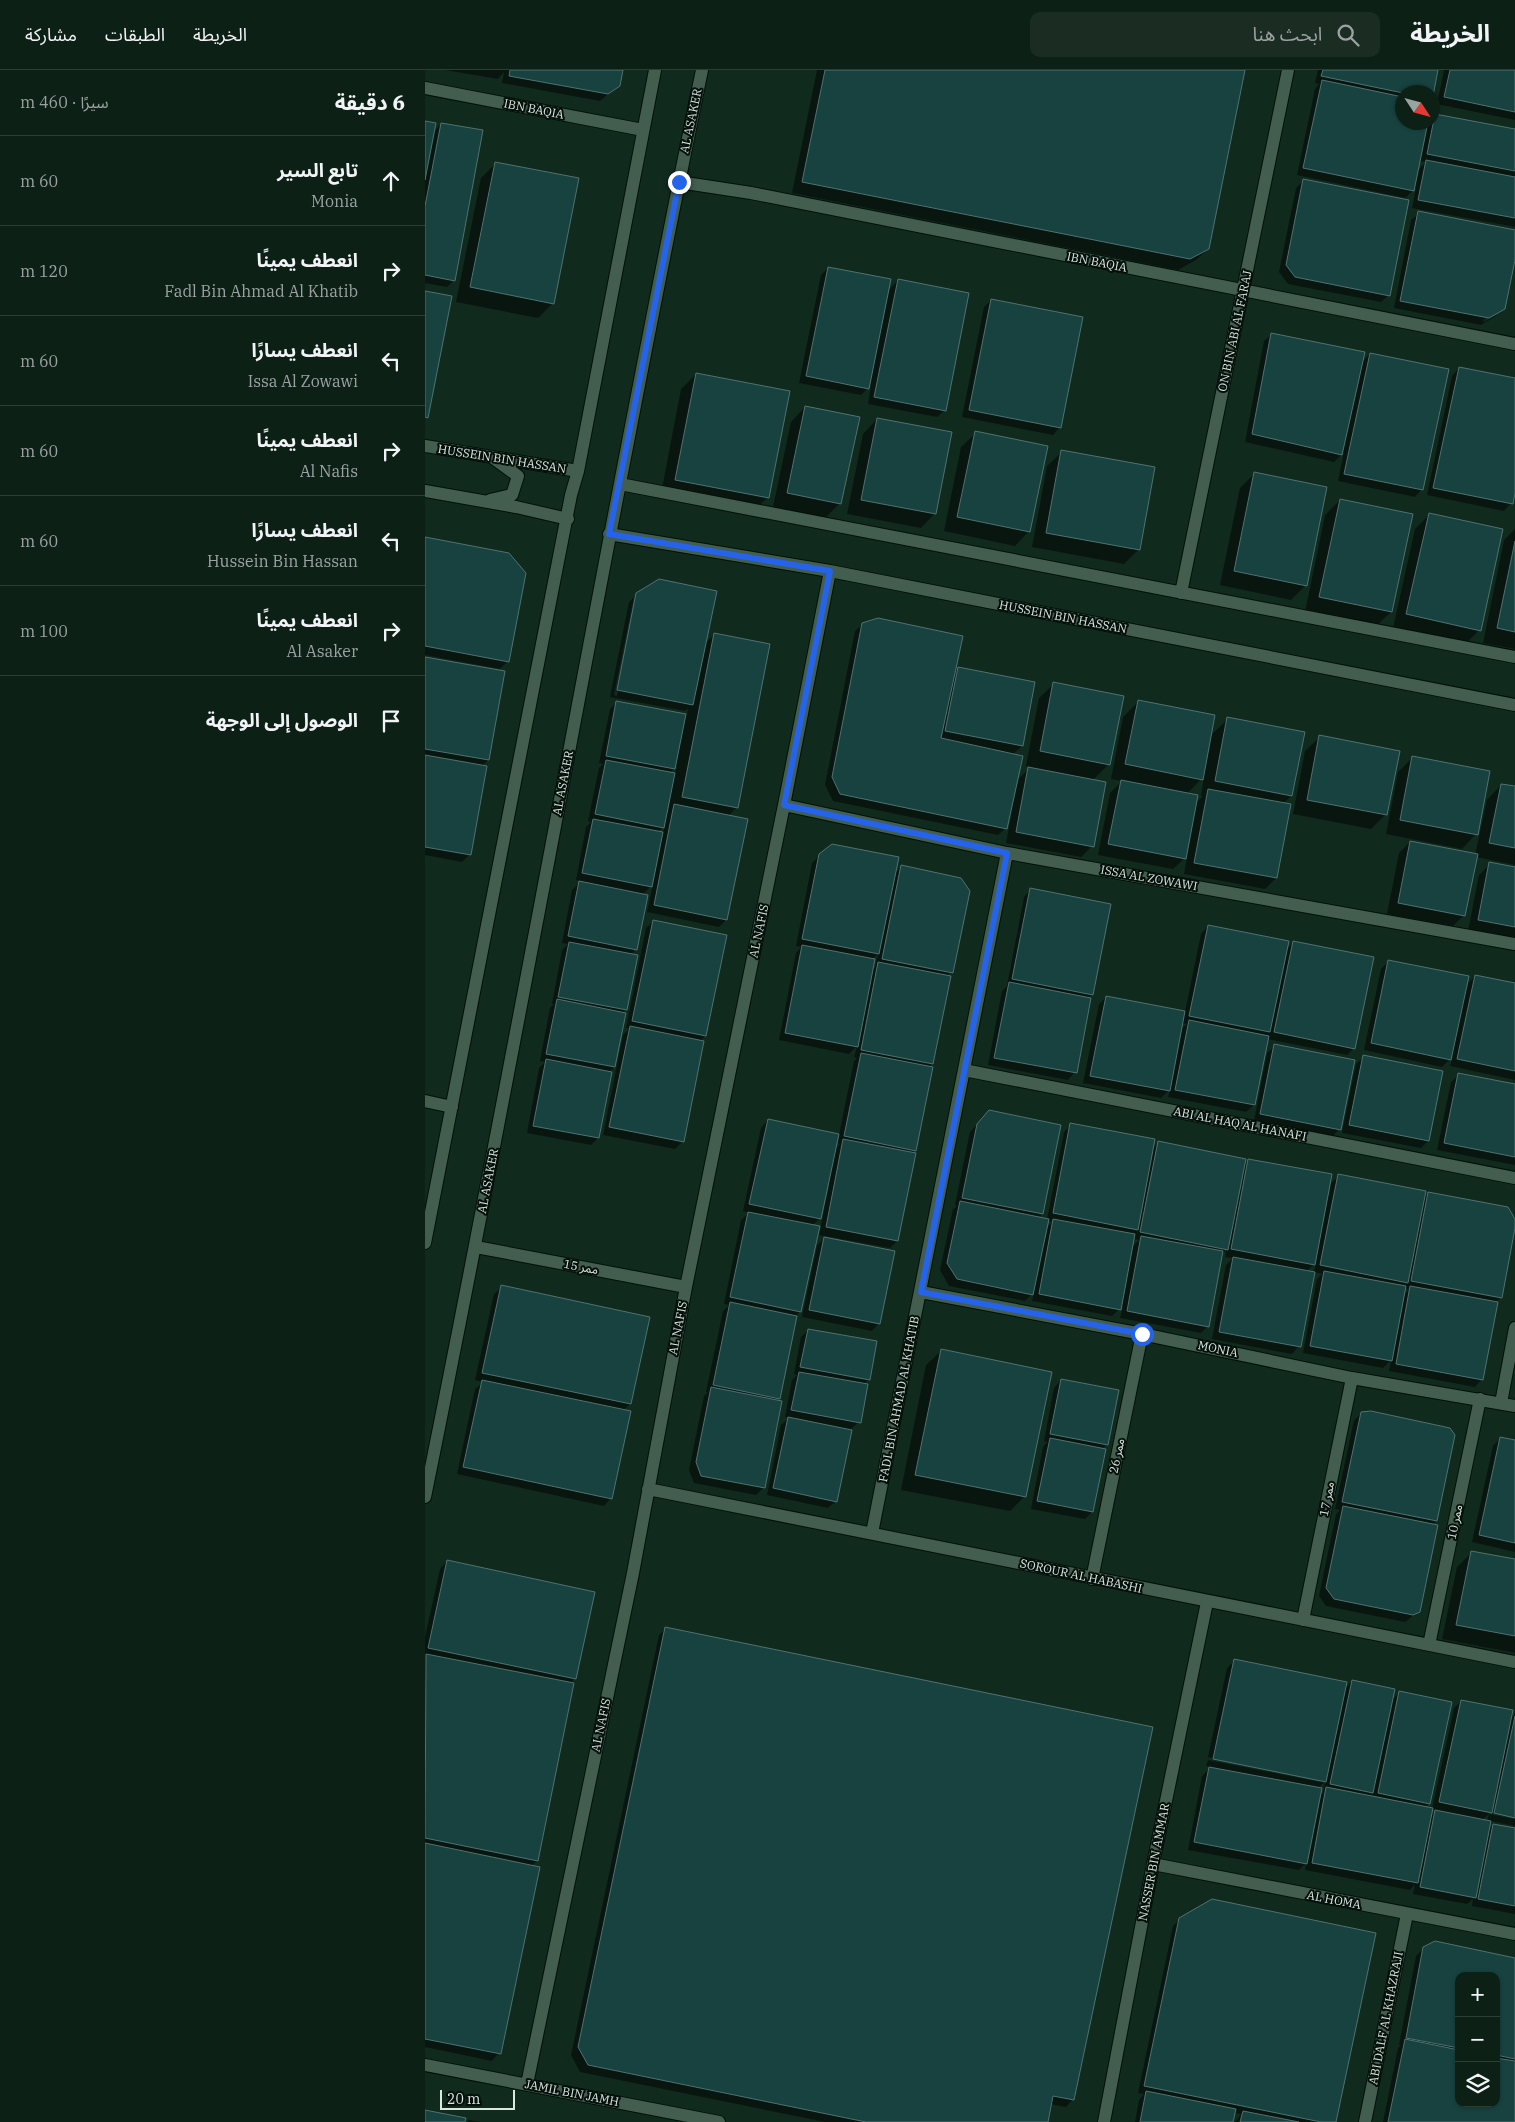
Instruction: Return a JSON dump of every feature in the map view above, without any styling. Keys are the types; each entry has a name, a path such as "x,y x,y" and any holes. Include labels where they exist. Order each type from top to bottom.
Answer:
{"street":[{"path":"425,1243 571,496 578,471 655,70"},
{"name":"AL ASAKER","path":"425,1497 476,1247 609,534 702,70"},
{"name":"ON BIN ABI AL FARAJ","path":"1181,593 1288,70"},
{"name":"IBN BAQIA","path":"425,88 643,130"},
{"name":"IBN BAQIA","path":"679,182 751,193 1515,344"},
{"name":"HUSSEIN BIN HASSAN","path":"425,446 578,471"},
{"path":"485,502 512,495 517,476 492,457"},
{"path":"620,484 1515,657"},
{"path":"425,491 568,519"},
{"name":"HUSSEIN BIN HASSAN","path":"609,534 830,571 1515,705"},
{"name":"AL NAFIS","path":"527,2084 648,1489 686,1287 830,571"},
{"name":"ISSA AL ZOWAWI","path":"784,805 1007,853 1515,944"},
{"name":"FADL BIN AHMAD AL KHATIB","path":"872,1533 1007,853"},
{"name":"ABI AL HAQ AL HANAFI","path":"964,1070 1515,1178"},
{"path":"425,1102 452,1107"},
{"name":"ممر 15","path":"476,1247 686,1287"},
{"name":"MONIA","path":"921,1292 1142,1334 1352,1378 1515,1406"},
{"path":"1501,1403 1515,1328"},
{"name":"ممر 26","path":"1092,1579 1142,1334"},
{"name":"ممر 17","path":"1303,1620 1352,1378"},
{"name":"ممر 10","path":"1429,1645 1480,1399"},
{"name":"SOROUR AL HABASHI","path":"648,1489 1515,1662"},
{"name":"NASSER BIN AMMAR","path":"1104,2122 1153,1864 1207,1602"},
{"name":"AL HOMA","path":"1153,1864 1515,1934"},
{"name":"ABI DALF AL KHAZRAJI","path":"1365,2122 1407,1914"},
{"name":"JAMIL BIN JAMH","path":"425,2065 719,2122"}],"building":[{"path":"510,70 623,70 620,86 608,94 509,76"},
{"path":"825,70 1245,70 1209,249 1190,259 802,182"},
{"path":"1323,70 1438,70 1435,85 1395,85 1395,91 1321,76"},
{"path":"1450,70 1515,70 1515,112 1444,97"},
{"path":"1322,80 1395,95 1395,130 1426,130 1414,191 1303,168"},
{"path":"1440,115 1515,129 1515,171 1427,154 1432,130 1440,130"},
{"path":"425,121 436,123 425,180"},
{"path":"441,123 483,130 455,281 425,275 425,206"},
{"path":"1426,160 1515,177 1515,218 1418,200"},
{"path":"495,162 579,178 554,304 470,287"},
{"path":"1303,179 1409,200 1390,296 1295,277 1286,265"},
{"path":"1418,211 1515,230 1515,260 1505,309 1489,318 1400,301"},
{"path":"828,267 891,279 869,389 806,376"},
{"path":"898,279 969,293 946,411 874,397"},
{"path":"425,291 452,296 428,418 425,417"},
{"path":"991,299 1083,317 1061,428 969,410"},
{"path":"1271,333 1365,352 1342,455 1252,434"},
{"path":"1370,353 1449,369 1423,490 1344,474"},
{"path":"1459,367 1515,378 1515,493 1513,504 1433,488"},
{"path":"696,373 790,391 769,498 675,480"},
{"path":"805,406 860,417 841,504 787,493"},
{"path":"877,418 952,432 936,514 861,500"},
{"path":"975,431 1048,446 1030,532 957,517"},
{"path":"1061,450 1155,467 1140,550 1046,533"},
{"path":"1254,472 1327,487 1307,586 1234,571"},
{"path":"1340,499 1413,514 1392,612 1319,597"},
{"path":"1429,513 1503,529 1481,631 1406,614"},
{"path":"425,537 509,553 526,573 509,662 425,646"},
{"path":"1515,541 1515,632 1497,628"},
{"path":"659,579 717,591 693,705 617,690 636,593"},
{"path":"878,618 963,636 941,738 1023,756 1007,829 840,794 832,777 862,623"},
{"path":"714,633 770,644 738,808 682,797"},
{"path":"425,657 505,671 489,760 425,749"},
{"path":"958,667 1035,682 1023,746 945,731"},
{"path":"1053,682 1124,696 1110,765 1040,751"},
{"path":"1138,700 1215,715 1203,780 1125,764"},
{"path":"616,701 686,714 675,769 606,756"},
{"path":"1227,717 1305,732 1292,796 1215,781"},
{"path":"1319,735 1400,751 1387,815 1307,800"},
{"path":"425,755 487,766 471,855 425,847"},
{"path":"1412,756 1490,771 1478,835 1400,820"},
{"path":"606,760 675,773 664,828 595,814"},
{"path":"1028,767 1106,782 1094,847 1016,832"},
{"path":"1121,780 1198,795 1186,859 1108,844"},
{"path":"1501,784 1515,786 1515,848 1489,843"},
{"path":"1208,789 1291,804 1277,878 1194,863"},
{"path":"674,804 748,819 727,920 654,905"},
{"path":"593,819 663,832 652,887 582,873"},
{"path":"1410,841 1478,854 1465,916 1398,903"},
{"path":"832,844 899,857 879,954 802,939 819,854"},
{"path":"1489,862 1515,867 1515,927 1478,920"},
{"path":"901,865 961,878 970,891 953,973 882,959"},
{"path":"579,881 648,895 637,950 568,936"},
{"path":"1030,888 1111,904 1093,995 1012,979"},
{"path":"653,920 727,935 706,1036 632,1021"},
{"path":"1208,925 1289,941 1270,1032 1189,1016"},
{"path":"1293,941 1374,957 1355,1049 1274,1032"},
{"path":"569,942 638,955 627,1010 558,997"},
{"path":"802,945 875,959 858,1047 785,1033"},
{"path":"1388,960 1469,976 1451,1060 1371,1043"},
{"path":"878,962 951,976 933,1064 861,1050"},
{"path":"1475,975 1515,983 1515,1071 1457,1059"},
{"path":"1009,982 1091,998 1077,1073 994,1058"},
{"path":"1106,996 1185,1011 1170,1091 1090,1076"},
{"path":"557,999 626,1013 615,1067 546,1054"},
{"path":"1189,1020 1269,1036 1255,1105 1175,1090"},
{"path":"630,1026 704,1041 684,1142 609,1127"},
{"path":"1274,1044 1355,1060 1341,1130 1260,1114"},
{"path":"861,1053 933,1067 916,1151 844,1136"},
{"path":"1363,1055 1443,1071 1429,1141 1349,1125"},
{"path":"546,1059 612,1072 599,1138 533,1126"},
{"path":"1458,1073 1515,1084 1515,1157 1444,1143"},
{"path":"989,1110 1061,1125 1043,1214 962,1198 977,1124"},
{"path":"768,1119 839,1134 821,1219 749,1204"},
{"path":"1070,1123 1155,1139 1138,1230 1053,1213"},
{"path":"843,1139 916,1153 898,1241 826,1227"},
{"path":"1158,1141 1246,1159 1228,1250 1140,1232"},
{"path":"1248,1159 1332,1174 1315,1265 1231,1249"},
{"path":"1338,1174 1426,1191 1408,1283 1320,1265"},
{"path":"1428,1192 1508,1207 1515,1219 1515,1228 1502,1298 1411,1281"},
{"path":"960,1201 1049,1219 1033,1295 957,1279 947,1263"},
{"path":"748,1212 820,1226 801,1312 730,1297"},
{"path":"1053,1219 1135,1234 1121,1310 1039,1294"},
{"path":"1141,1236 1223,1251 1209,1327 1127,1311"},
{"path":"824,1237 895,1251 880,1324 809,1310"},
{"path":"1233,1257 1315,1272 1301,1347 1219,1332"},
{"path":"1324,1271 1406,1286 1392,1361 1310,1346"},
{"path":"501,1285 650,1317 631,1404 482,1373"},
{"path":"1410,1286 1498,1302 1483,1380 1396,1364"},
{"path":"730,1302 797,1316 780,1399 713,1385"},
{"path":"808,1329 877,1341 870,1380 800,1367"},
{"path":"941,1349 1052,1372 1026,1497 915,1475"},
{"path":"799,1372 868,1384 861,1423 791,1410"},
{"path":"1061,1379 1119,1390 1108,1445 1050,1434"},
{"path":"482,1380 631,1411 612,1499 463,1467"},
{"path":"711,1387 782,1401 765,1488 701,1476 696,1462"},
{"path":"1371,1411 1450,1428 1455,1435 1437,1521 1342,1502 1361,1412"},
{"path":"788,1417 852,1430 837,1502 773,1488"},
{"path":"1500,1437 1515,1440 1515,1543 1479,1535"},
{"path":"1050,1438 1106,1449 1093,1512 1037,1501"},
{"path":"1343,1506 1438,1525 1420,1612 1413,1615 1334,1599 1326,1588"},
{"path":"1471,1551 1515,1559 1515,1636 1456,1625"},
{"path":"447,1560 595,1592 576,1679 428,1648"},
{"path":"665,1627 1153,1727 1074,2100 1053,2096 1048,2122 866,2122 588,2065 578,2047"},
{"path":"426,1654 574,1683 538,1861 425,1838"},
{"path":"1234,1659 1347,1682 1326,1782 1213,1759"},
{"path":"1352,1680 1395,1689 1373,1793 1330,1784"},
{"path":"1399,1691 1452,1702 1430,1804 1378,1793"},
{"path":"1461,1700 1513,1710 1492,1813 1439,1802"},
{"path":"1515,1716 1515,1818 1494,1813"},
{"path":"1209,1767 1322,1788 1307,1864 1194,1842"},
{"path":"1326,1787 1433,1808 1418,1883 1312,1863"},
{"path":"1435,1810 1491,1821 1476,1898 1420,1887"},
{"path":"1493,1824 1515,1828 1515,1906 1478,1899"},
{"path":"425,1843 540,1867 501,2054 425,2039"},
{"path":"1212,1899 1376,1933 1336,2122 1321,2122 1144,2086 1179,1918"},
{"path":"1435,1941 1515,1958 1515,2059 1500,2056 1500,1972 1455,1972 1455,2047 1406,2038 1423,1947"},
{"path":"1405,2039 1455,2049 1455,2107 1500,2107 1500,2059 1515,2061 1515,2122 1388,2122"},
{"path":"1146,2091 1236,2109 1233,2122 1140,2122"},
{"path":"425,2110 466,2118 465,2122 425,2122"},
{"path":"1243,2111 1299,2122 1240,2122"}],"route":[{"path":"679,182 609,534 830,571 784,805 1007,853 921,1292 1142,1334"}]}
